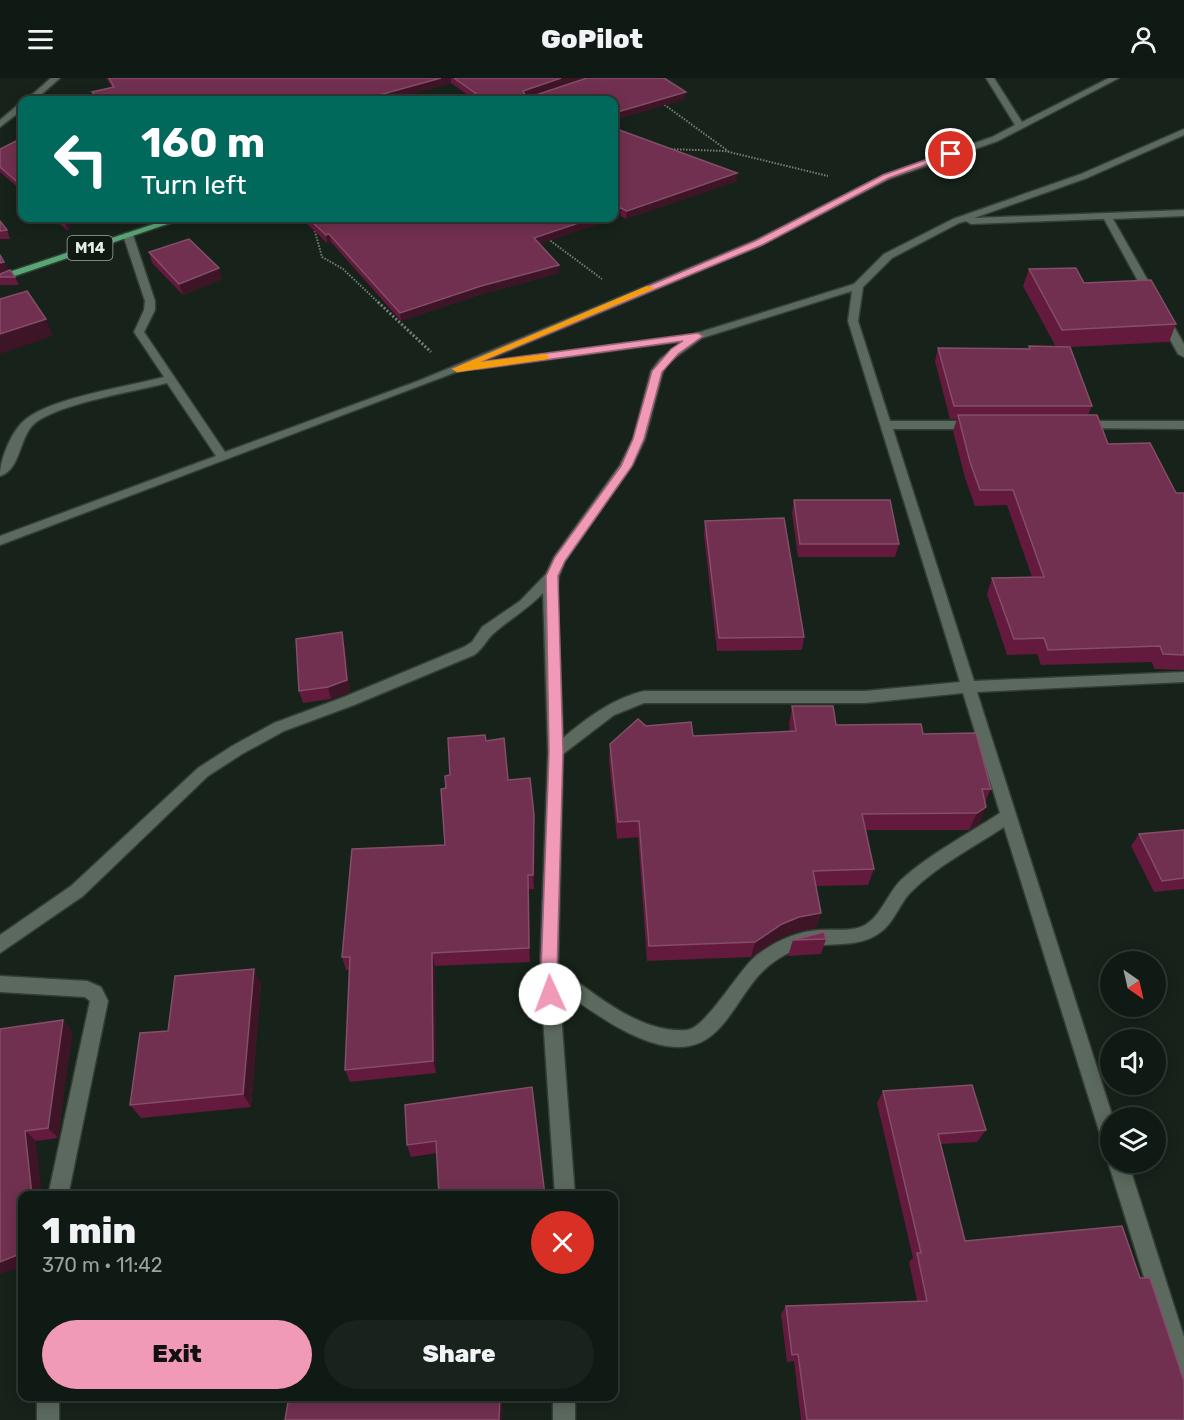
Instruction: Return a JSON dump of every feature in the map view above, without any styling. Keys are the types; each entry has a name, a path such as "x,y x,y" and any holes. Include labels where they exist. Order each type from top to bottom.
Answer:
{"main road":[{"name":"M14","path":"0,278 168,222"}],"street":[{"path":"35,96 56,78"},
{"path":"990,78 1021,128"},
{"path":"0,541 454,370 758,243 886,177 1021,128 1115,78"},
{"path":"0,124 18,109"},
{"path":"454,370 698,336 858,285 888,256 956,221 1084,176 1184,132"},
{"path":"956,221 1184,213"},
{"path":"1107,216 1184,354"},
{"path":"128,235 150,300 149,312 140,324 138,332 223,458"},
{"path":"858,285 853,321 1100,1107"},
{"path":"0,945 77,891 189,784 237,750 279,727 349,701 477,646 494,625 533,597 552,576 559,560 626,466 639,439 657,371 674,351 698,336"},
{"path":"0,472 9,462 26,424 40,415 58,408 170,379"},
{"path":"885,425 993,425"},
{"path":"1064,425 1184,425"},
{"path":"552,576 556,752 549,972 565,1191"},
{"path":"556,752 609,711 629,699 644,697 865,697 967,687 1184,677"},
{"path":"549,972 638,1030 665,1038 699,1036 709,1027 749,973 766,958 803,940 864,933 874,928 894,899 909,884 1008,816"},
{"path":"0,984 87,989 94,993 99,1001 59,1191"},
{"path":"1121,1173 1184,1370"},
{"path":"48,1401 48,1420"},
{"path":"564,1401 564,1420"}],"path":[{"path":"656,98 729,152 829,177"},
{"path":"664,148 729,152"},
{"path":"310,222 315,230 322,257 343,269 454,370"},
{"path":"543,234 627,298"}],"building":[{"path":"109,78 441,78 376,96 96,96 92,92 114,87"},
{"path":"454,78 561,78 523,91 525,95 536,95 587,78 664,78 686,92 618,112 618,96 479,96"},
{"path":"618,129 737,173 627,211 618,209"},
{"path":"18,140 18,183 0,167 0,149"},
{"path":"0,221 7,230 0,231"},
{"path":"312,222 581,222 534,238 559,265 481,286 400,313 329,234 326,235"},
{"path":"189,239 219,268 179,284 149,252"},
{"path":"1076,268 1084,283 1151,280 1176,324 1062,330 1029,269"},
{"path":"10,270 15,277 0,277 0,274"},
{"path":"27,291 46,319 0,334 0,299"},
{"path":"1029,346 1070,347 1092,406 954,406 938,348 1030,349"},
{"path":"958,415 1097,415 1108,444 1150,443 1176,493 1184,493 1184,655 1163,654 1160,646 1048,650 1044,638 1014,639 992,578 1044,577 1013,490 980,490"},
{"path":"794,500 890,500 899,544 800,544"},
{"path":"784,518 804,637 719,638 705,521"},
{"path":"342,632 347,680 328,687 299,691 296,639"},
{"path":"792,706 833,706 836,725 921,724 923,734 976,733 991,789 982,789 986,807 977,813 862,814 874,869 813,871 821,913 799,917 782,924 755,942 649,946 639,821 618,822 610,744 638,719 646,726 691,722 693,736 796,731"},
{"path":"485,735 486,741 504,738 508,780 530,778 534,815 533,875 528,875 529,948 432,953 433,1061 345,1070 350,957 342,957 352,849 445,845 441,789 446,788 445,776 450,775 448,738"},
{"path":"1184,830 1184,878 1162,881 1139,834"},
{"path":"824,932 826,939 793,940"},
{"path":"254,969 243,1094 130,1105 140,1033 168,1031 175,976"},
{"path":"63,1020 48,1128 25,1131 31,1191 18,1191 18,1255 0,1262 0,1029"},
{"path":"972,1085 986,1130 938,1134 965,1241 1122,1226 1140,1278 1150,1278 1184,1381 1184,1420 807,1420 798,1354 792,1355 786,1306 927,1301 917,1253 921,1253 883,1091"},
{"path":"532,1087 544,1191 439,1191 436,1141 407,1145 405,1105"},
{"path":"288,1401 500,1401 499,1420 285,1420"}],"slow traffic":[{"path":"545,357 457,369 650,288"}],"route":[{"path":"550,994 556,752 550,592 552,576 559,560 626,466 639,439 657,371 674,351 698,336 457,369 758,243 886,177 951,154"}]}
